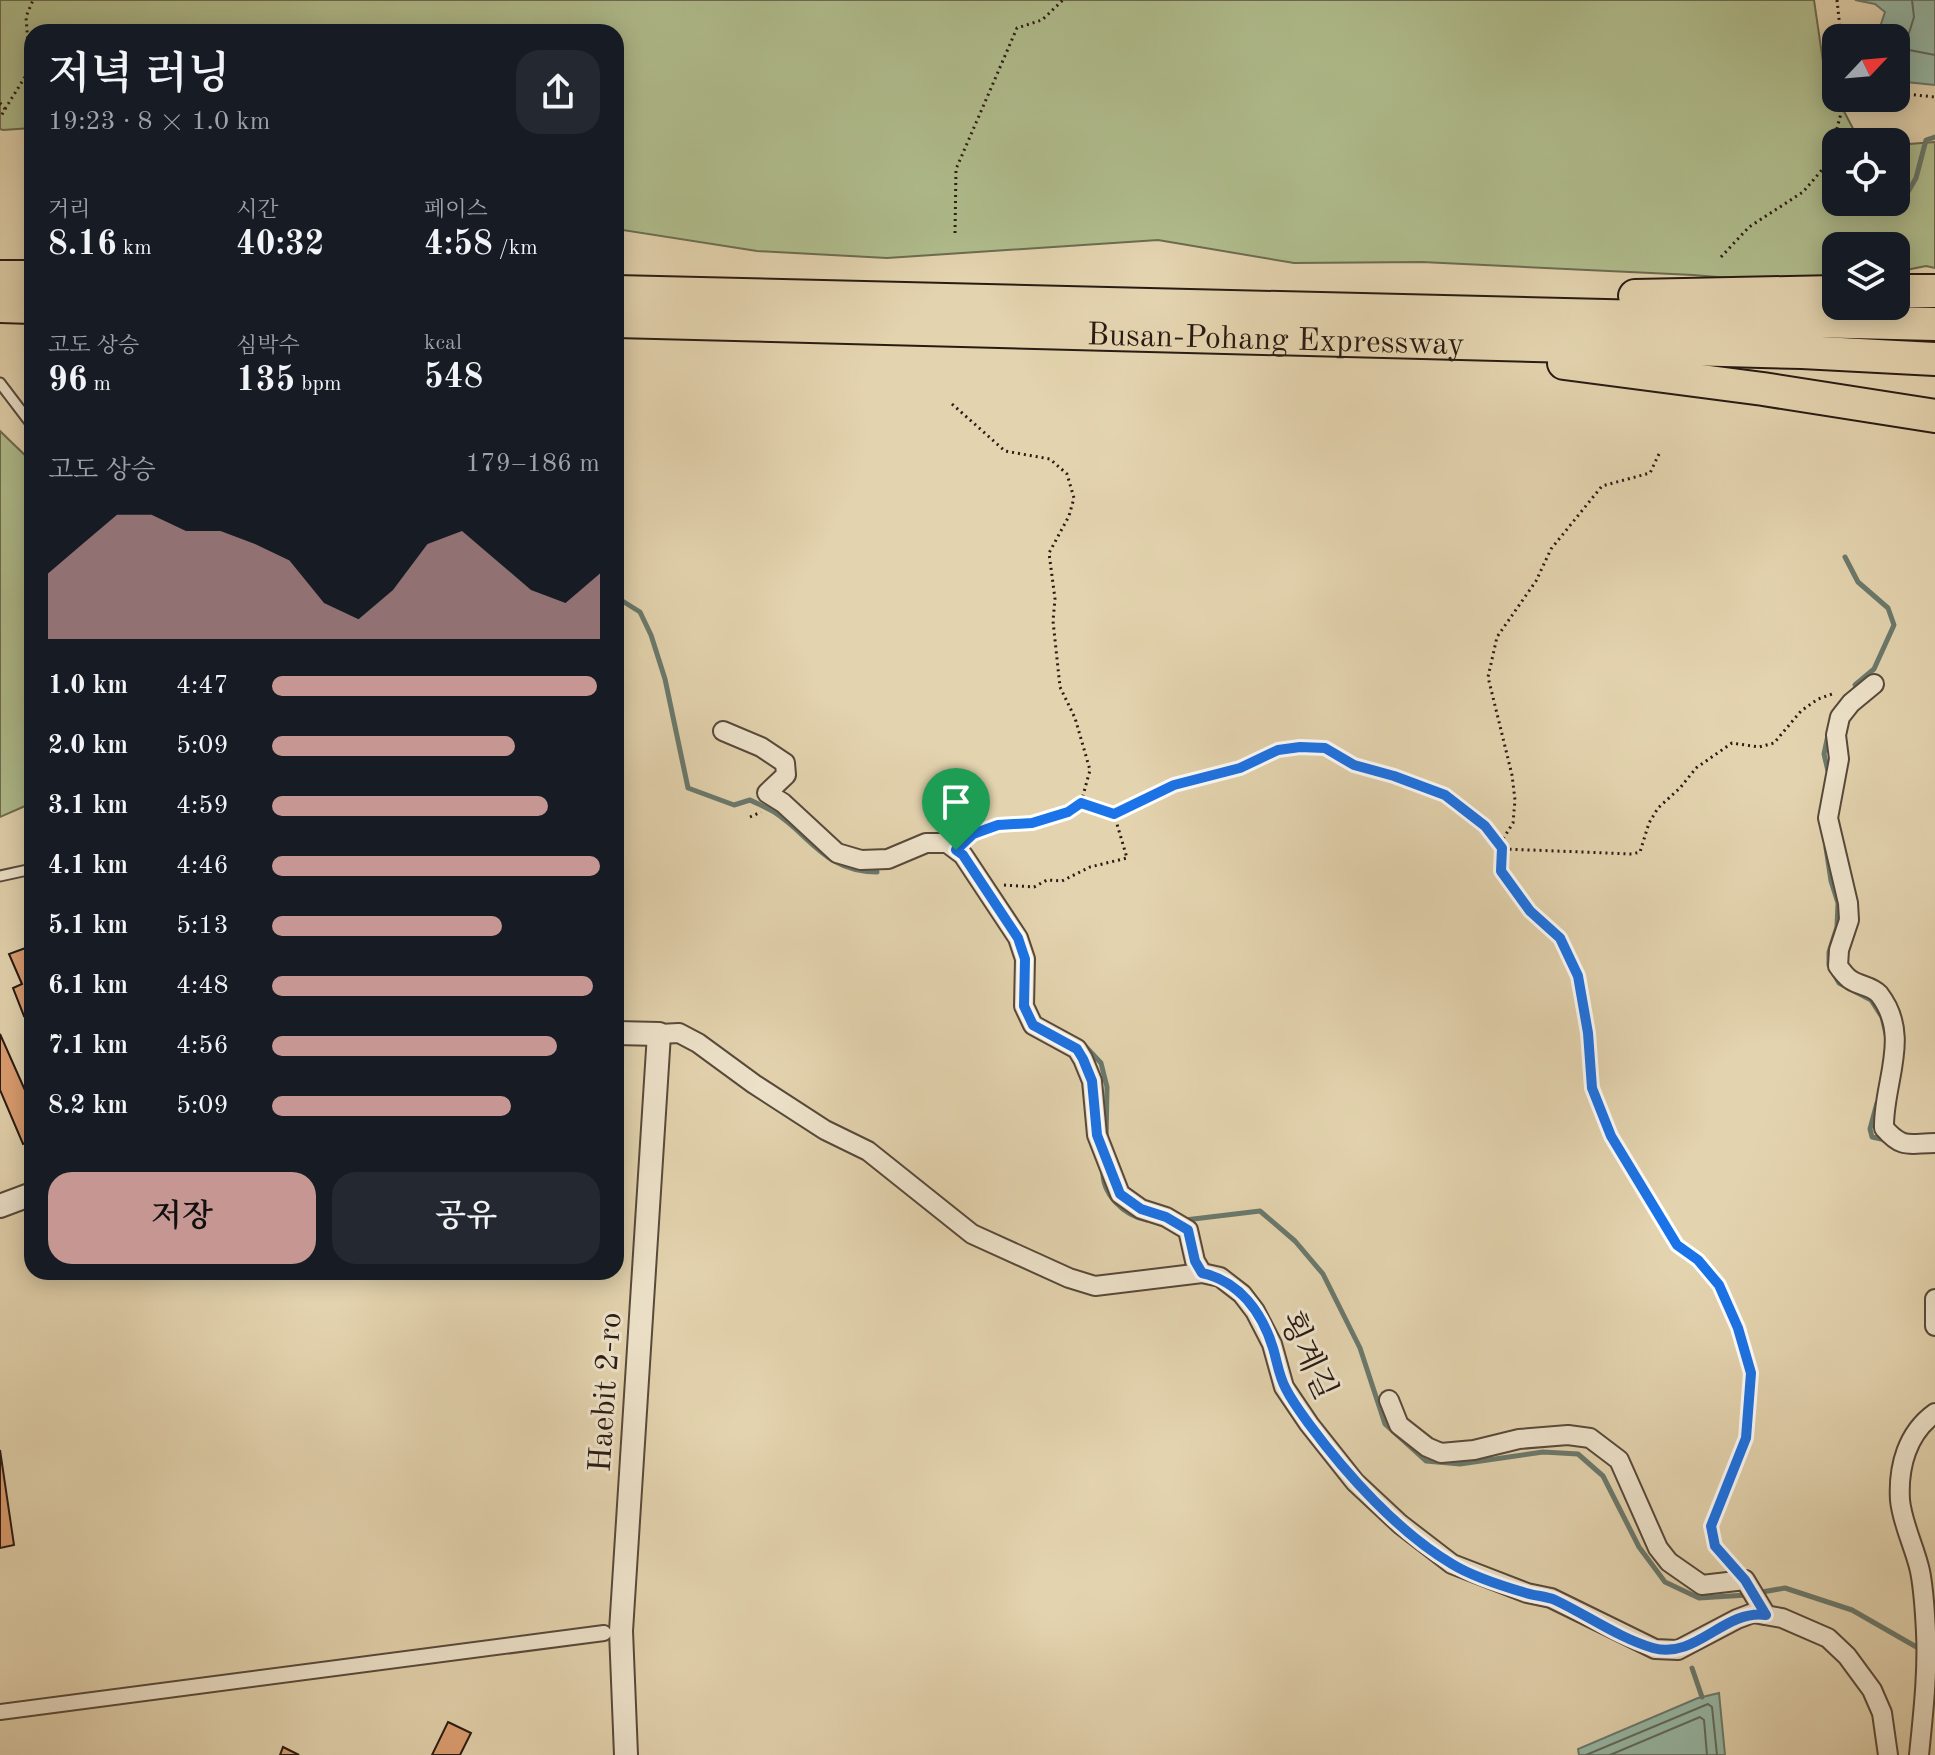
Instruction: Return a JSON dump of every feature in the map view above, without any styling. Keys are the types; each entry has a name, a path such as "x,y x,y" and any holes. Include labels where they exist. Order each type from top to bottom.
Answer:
{"highway":[{"path":"0,277 24,277"},
{"path":"1910,291 1935,291"},
{"name":"Busan-Pohang Expressway","path":"624,292 1935,324"},
{"path":"1399,311 1624,296 1822,292"},
{"path":"0,306 24,307"},
{"name":"Busan-Pohang Expressway","path":"624,321 1386,340 1935,359"},
{"path":"1386,340 1763,389 1935,416"}],"street":[{"path":"1867,690 1840,717 1836,735 1839,759 1829,801 1828,818 1849,920 1839,950 1838,966 1849,979 1876,990 1887,1005 1892,1020 1897,1039 1884,1108 1884,1128 1894,1140 1910,1147 1935,1143"},
{"path":"624,1033 679,1033 698,1043 825,1130 868,1151 972,1234 1069,1278 1095,1286 1202,1273 1195,1261 1188,1230 1176,1222 1141,1209 1120,1194 1097,1135 1092,1081 1083,1059 1077,1049 1033,1025 1024,1006 1025,959 1018,938 963,855 947,843 926,843 888,859 861,860 837,853 783,803 767,793 786,775 785,763 761,747 723,731"},
{"name":"Haebit 2-ro","path":"626,1755 621,1631 659,1034"},
{"path":"0,1206 24,1197"},
{"name":"횡계길","path":"1202,1273 1220,1277 1249,1302 1272,1344 1284,1387 1355,1482 1400,1524 1452,1564 1527,1593 1551,1598 1655,1649 1678,1650 1737,1619 1763,1610"},
{"path":"1935,1299 1935,1326"},
{"name":"횡계길","path":"1389,1400 1399,1425 1427,1447 1441,1453 1474,1450 1519,1439 1568,1435 1590,1438 1619,1460 1658,1548 1669,1562 1702,1585 1746,1581"},
{"path":"1919,1755 1926,1643 1920,1572 1900,1502 1902,1462 1907,1446 1919,1427 1935,1413"},
{"path":"1746,1581 1763,1610 1828,1638 1847,1656 1872,1690 1882,1713 1888,1755"},
{"path":"0,1712 604,1633"}],"lane":[{"path":"0,383 24,414"},
{"path":"0,876 24,871"}],"path":[{"path":"27,24 33,0"},
{"path":"955,233 956,169 1012,37 1017,28 1042,20 1063,0"},
{"path":"1837,0 1840,24"},
{"path":"0,118 24,79"},
{"path":"1910,94 1935,97"},
{"path":"0,103 5,109"},
{"path":"1721,257 1749,227 1803,192 1834,156 1841,112"},
{"path":"952,404 1005,451 1050,459 1067,474 1074,498 1069,516 1049,553 1055,599 1053,621 1060,687 1075,718 1090,770 1081,803 1068,812 1032,823 998,825 973,834 956,850"},
{"path":"1659,454 1650,473 1602,486 1551,549 1536,581 1497,637 1488,677 1512,775 1515,800 1513,823 1503,839 1501,871 1530,911 1560,938 1578,976 1588,1033 1592,1088 1611,1136 1677,1245 1698,1260 1719,1285 1738,1328 1751,1373 1746,1438 1711,1526 1715,1546 1746,1581"},
{"path":"1081,803 1114,814 1174,785 1240,768 1278,750 1325,748 1354,765 1445,795 1485,826 1502,848 1632,854 1640,852 1649,823 1658,808 1696,768 1732,743 1759,747 1774,743 1801,711 1818,699 1847,689 1867,690"},
{"path":"750,817 761,812"},
{"path":"989,895 1004,885 1034,887 1047,880 1062,881 1090,867 1127,858 1114,814"}],"shaded area":[{"path":"0,0 1814,0 1822,55 1822,112 1844,112 1853,128 1822,128 1822,216 1910,216 1910,144 1935,142 1935,268 1926,266 1910,269 1910,232 1822,232 1822,284 1815,285 1693,275 1422,262 1294,263 1158,240 887,258 757,251 624,230 624,24 24,24 24,129 0,129"},
{"path":"0,431 24,454 24,806 0,817"}],"water":[{"path":"1855,0 1935,0 1935,85 1910,82 1910,24 1881,24 1885,12 1875,4"},
{"path":"1719,1693 1725,1755 1579,1755 1578,1749 1698,1698"}],"building":[{"path":"24,949 24,1016 13,988 22,984 9,954"},
{"path":"0,1034 24,1088 23,1144 0,1090"},
{"path":"0,1450 14,1545 0,1548"},
{"path":"448,1722 471,1733 460,1755 432,1755"},
{"path":"283,1747 299,1755 280,1755"}],"waterway":[{"path":"1910,188 1916,178 1926,140 1935,137"},
{"path":"1845,557 1858,582 1888,608 1894,625 1874,669 1855,685"},
{"path":"624,602 640,612 651,635 665,679 688,788 734,805 750,800 787,821 831,859 844,866 877,872"},
{"path":"1828,735 1824,754 1828,771"},
{"path":"1826,848 1838,903 1837,927 1829,952 1829,965 1839,983 1871,1000 1882,1017 1886,1034"},
{"path":"1086,1047 1101,1063 1107,1087 1106,1143"},
{"path":"1877,1103 1870,1129 1872,1137 1886,1140"},
{"path":"1103,1169 1106,1187 1122,1209 1147,1220"},
{"path":"1185,1220 1260,1211 1295,1241 1323,1274 1360,1348 1385,1424 1426,1461 1460,1464 1543,1452 1578,1454 1603,1476 1639,1547 1665,1582 1699,1598 1747,1595"},
{"path":"1756,1593 1785,1588 1852,1610 1920,1649"},
{"path":"1692,1668 1702,1697"}],"route":[{"path":"1300,747 1325,748 1354,765 1445,795 1485,826 1502,848 1501,871 1530,911 1560,938 1578,976 1588,1033 1592,1088 1611,1136 1677,1245 1698,1260 1719,1285 1738,1328 1751,1373 1746,1438 1711,1526 1715,1546 1745,1580 1766,1615 1753,1613 1737,1619 1678,1650 1655,1649 1551,1598 1527,1593 1452,1564 1400,1524 1355,1482 1284,1387 1272,1344 1255,1311 1242,1294 1220,1277 1202,1273 1195,1261 1188,1230 1166,1217 1141,1209 1120,1194 1097,1135 1092,1081 1083,1059 1077,1049 1033,1025 1024,1006 1025,959 1018,938 963,855 956,850 973,834 998,825 1032,823 1068,812 1081,803 1114,814 1174,785 1240,768 1278,750 1300,747"}]}
